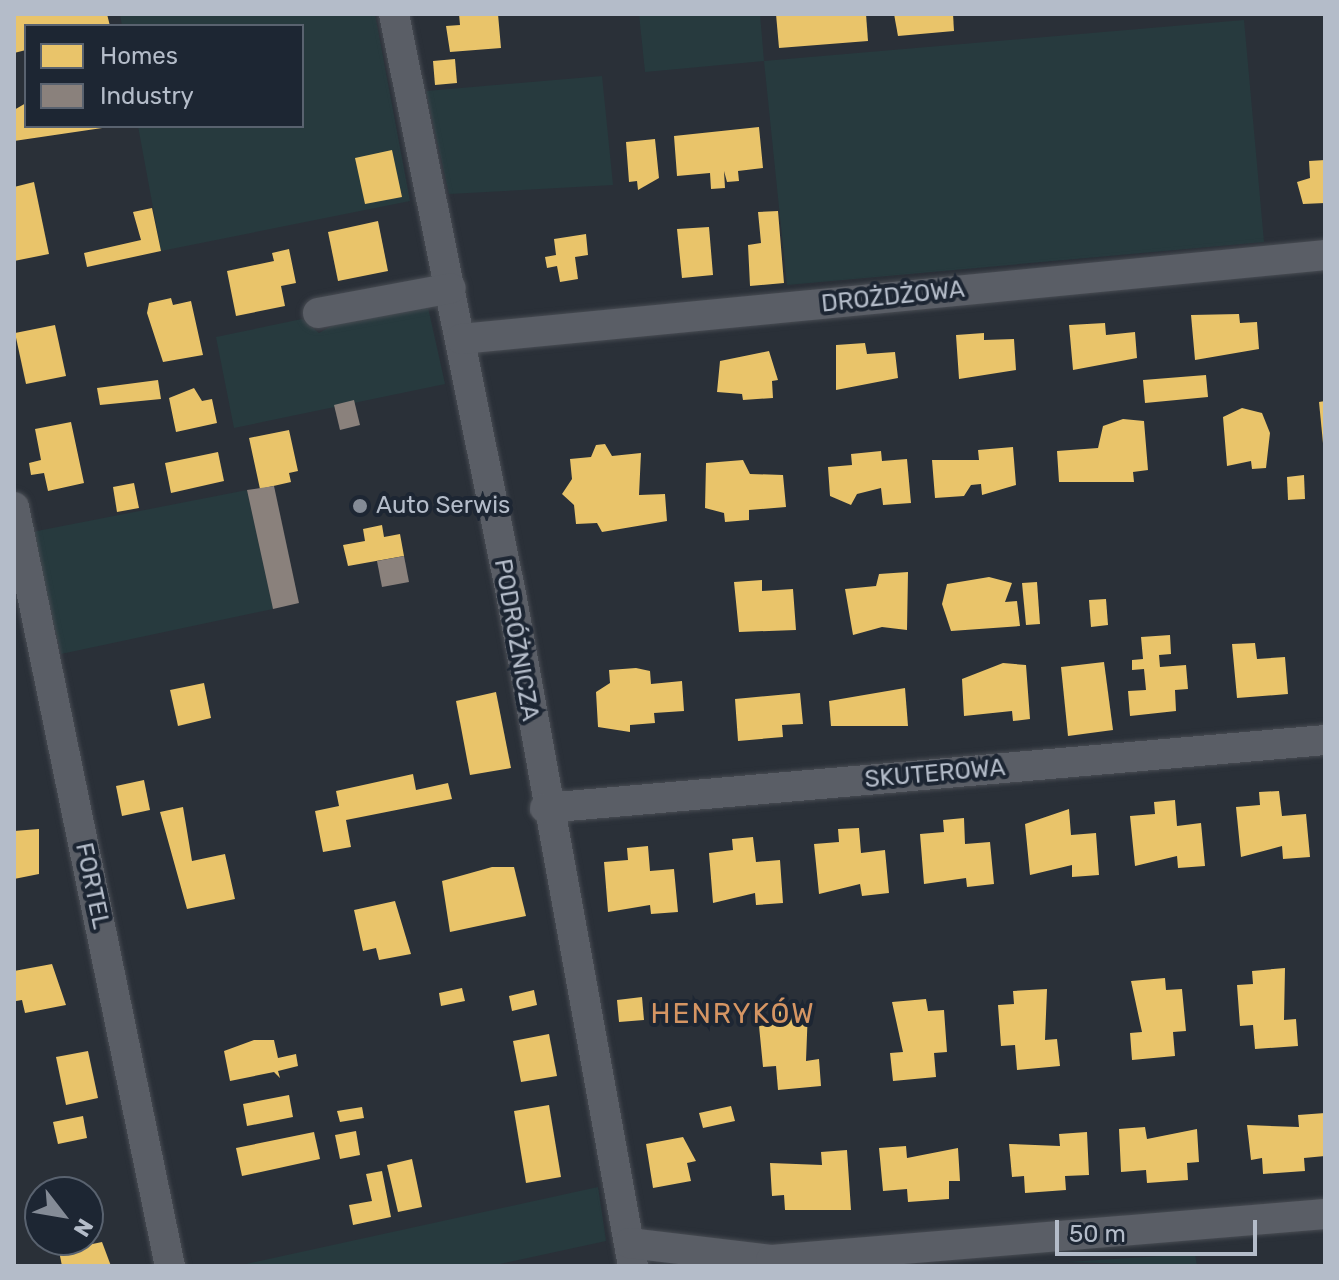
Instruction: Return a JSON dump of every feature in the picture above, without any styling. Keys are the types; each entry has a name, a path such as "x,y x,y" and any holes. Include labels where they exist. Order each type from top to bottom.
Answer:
{"street":[{"name":"PODRÓŻNICZA","path":"394,14 461,339 545,808 631,1255"},
{"name":"DROŻDŻOWA","path":"461,339 1325,255"},
{"path":"318,313 451,288"},
{"name":"FORTEL","path":"14,507 170,1266"},
{"name":"SKUTEROWA","path":"545,808 1325,740"},
{"path":"631,1255 771,1260 1325,1214"}],"green space":[{"path":"120,14 375,14 410,201 161,251 138,128 304,128 304,24 122,24"},
{"path":"639,14 760,14 764,61 645,72"},
{"path":"1244,20 1264,242 787,285 764,61"},
{"path":"602,76 613,185 449,194 426,91"},
{"path":"427,303 445,384 234,428 216,337 302,319 319,333 344,319"},
{"path":"247,490 273,609 61,654 32,532"},
{"path":"598,1187 606,1241 491,1266 237,1266"},
{"path":"1195,1254 1197,1266 1067,1262 1129,1258"}],"building: Homes":[{"path":"14,14 107,14 110,24 24,24 24,50 14,53"},
{"path":"459,14 498,14 501,48 450,52 446,26 460,25"},
{"path":"776,14 866,14 868,41 779,48"},
{"path":"894,14 953,14 954,31 898,36"},
{"path":"455,59 457,83 435,85 433,61"},
{"path":"24,104 24,128 102,128 14,141 14,110"},
{"path":"759,127 763,168 738,171 739,181 727,182 724,171 725,188 711,189 710,173 677,176 674,136"},
{"path":"655,139 659,178 638,190 637,181 629,182 626,142"},
{"path":"392,150 402,197 365,204 355,158"},
{"path":"1325,160 1325,203 1303,204 1297,182 1310,178 1309,161"},
{"path":"34,182 49,254 14,261 14,187"},
{"path":"152,208 161,251 87,267 84,253 141,240 133,212"},
{"path":"778,211 784,283 750,286 748,245 761,243 758,212"},
{"path":"378,221 388,271 338,281 328,232"},
{"path":"709,227 713,275 682,278 677,229"},
{"path":"586,234 588,255 575,257 578,279 560,282 557,266 547,268 545,257 556,255 554,239"},
{"path":"289,249 296,283 281,286 285,306 236,316 227,271 274,261 272,253"},
{"path":"171,298 173,305 191,301 203,355 163,362 147,313 149,303"},
{"path":"1239,314 1240,323 1257,322 1259,349 1195,360 1191,315"},
{"path":"1105,323 1106,335 1135,332 1137,358 1073,370 1069,325"},
{"path":"55,325 66,376 26,384 15,333"},
{"path":"984,333 984,340 1014,339 1016,370 959,379 956,335"},
{"path":"865,343 867,354 895,352 898,378 836,390 836,345"},
{"path":"769,351 778,380 772,381 773,398 743,400 742,394 717,392 720,361"},
{"path":"1206,375 1208,397 1145,403 1143,380"},
{"path":"158,380 161,399 100,405 97,388"},
{"path":"194,388 202,401 212,399 217,423 176,432 169,398"},
{"path":"1325,401 1325,443 1323,443 1319,402"},
{"path":"1242,408 1262,413 1270,433 1266,468 1252,469 1251,461 1227,466 1223,417"},
{"path":"1123,419 1144,421 1148,470 1133,472 1134,482 1059,482 1057,451 1098,448 1103,426"},
{"path":"71,422 84,483 48,491 44,473 31,475 29,463 41,460 35,429"},
{"path":"289,430 298,471 289,473 291,482 260,489 249,438"},
{"path":"605,444 612,456 641,453 639,495 665,494 667,521 602,532 597,523 576,524 574,505 562,494 572,479 570,459 591,457 596,445"},
{"path":"1013,447 1016,485 982,495 981,484 971,485 964,496 935,498 932,460 979,460 978,450"},
{"path":"881,451 882,461 907,459 911,503 883,505 881,488 857,494 851,505 830,496 828,467 852,465 851,454"},
{"path":"218,452 224,481 171,493 165,463"},
{"path":"743,460 750,474 783,475 786,507 749,510 749,520 725,522 724,513 705,508 706,463"},
{"path":"1304,475 1305,499 1288,500 1287,477"},
{"path":"134,483 139,508 117,512 113,487"},
{"path":"382,525 384,537 400,534 404,556 348,566 343,545 365,541 363,529"},
{"path":"908,572 907,630 882,627 853,635 845,589 876,586 879,574"},
{"path":"989,577 1012,583 1005,602 1017,601 1020,626 951,631 942,604 947,584"},
{"path":"762,580 762,591 793,589 796,630 739,632 734,582"},
{"path":"1037,582 1040,624 1026,625 1022,583"},
{"path":"1106,599 1108,625 1091,627 1089,600"},
{"path":"1170,635 1171,654 1159,655 1160,667 1186,665 1188,689 1175,690 1176,711 1130,716 1128,691 1146,690 1144,669 1132,670 1132,660 1143,659 1141,637"},
{"path":"1255,643 1257,659 1285,657 1288,694 1237,698 1232,644"},
{"path":"1104,662 1113,730 1068,736 1061,667"},
{"path":"1003,663 1026,665 1030,719 1013,721 1012,711 964,716 962,679"},
{"path":"636,668 650,671 651,684 682,681 684,711 654,713 655,723 630,725 630,732 598,727 596,692 610,683 609,670"},
{"path":"204,683 211,718 178,726 170,690"},
{"path":"905,688 908,726 831,726 829,701"},
{"path":"496,692 511,768 470,775 456,701"},
{"path":"800,693 803,724 782,725 783,737 738,741 735,699"},
{"path":"413,774 416,790 448,783 452,799 346,820 351,847 323,852 315,811 339,806 336,791"},
{"path":"144,780 150,810 122,816 116,786"},
{"path":"1279,791 1282,816 1306,814 1310,857 1283,859 1282,846 1241,857 1236,807 1260,805 1259,792"},
{"path":"1175,800 1177,826 1201,823 1205,866 1178,868 1177,856 1135,866 1130,816 1155,814 1154,802"},
{"path":"183,807 192,861 225,854 235,899 187,909 160,812"},
{"path":"1069,809 1071,835 1096,833 1099,875 1072,877 1072,865 1030,875 1025,824"},
{"path":"964,818 965,844 990,842 994,884 967,887 966,878 924,884 920,834 944,832 943,820"},
{"path":"859,828 861,853 885,850 889,893 862,896 860,884 819,894 814,844 839,842 838,829"},
{"path":"39,829 39,874 14,879 14,831"},
{"path":"753,837 756,862 780,860 783,903 756,905 755,893 713,903 709,853 733,850 732,839"},
{"path":"648,846 650,871 674,869 678,912 651,914 650,905 608,912 604,862 628,860 627,848"},
{"path":"492,867 514,867 526,916 450,932 442,881"},
{"path":"395,901 411,954 379,960 376,948 363,951 354,910"},
{"path":"52,964 66,1005 25,1013 22,1000 16,1001 14,971"},
{"path":"1285,968 1284,1020 1296,1019 1298,1046 1255,1049 1253,1025 1240,1026 1237,985 1253,984 1252,971"},
{"path":"1165,978 1166,990 1182,989 1186,1031 1173,1032 1175,1056 1132,1060 1130,1033 1142,1032 1131,981"},
{"path":"462,988 465,1001 441,1006 439,993"},
{"path":"1047,989 1045,1040 1057,1039 1060,1066 1017,1070 1015,1045 1001,1046 998,1005 1014,1004 1013,991"},
{"path":"534,990 537,1005 512,1011 509,996"},
{"path":"642,997 644,1020 619,1022 617,1000"},
{"path":"926,999 928,1011 944,1010 947,1052 934,1053 936,1077 893,1081 890,1053 903,1052 892,1002"},
{"path":"808,1009 806,1061 819,1059 821,1086 778,1090 776,1066 763,1067 759,1026 775,1024 774,1012"},
{"path":"549,1034 557,1076 521,1082 513,1041"},
{"path":"254,1040 274,1040 278,1058 296,1054 298,1066 278,1071 280,1078 274,1072 230,1081 224,1051"},
{"path":"88,1051 98,1098 66,1105 56,1057"},
{"path":"289,1095 293,1117 247,1126 243,1104"},
{"path":"549,1105 561,1177 526,1183 514,1111"},
{"path":"731,1106 735,1121 703,1128 699,1113"},
{"path":"362,1107 364,1118 340,1122 337,1111"},
{"path":"1325,1113 1325,1156 1304,1158 1305,1171 1263,1174 1262,1158 1251,1160 1247,1125 1299,1127 1298,1115"},
{"path":"83,1116 87,1138 58,1144 53,1122"},
{"path":"1145,1127 1147,1139 1197,1129 1199,1162 1187,1163 1188,1180 1147,1183 1146,1170 1121,1172 1119,1129"},
{"path":"356,1131 360,1155 340,1159 335,1135"},
{"path":"314,1132 320,1159 242,1176 236,1148"},
{"path":"1087,1132 1089,1175 1065,1176 1066,1190 1025,1193 1024,1176 1012,1177 1009,1144 1060,1146 1059,1134"},
{"path":"683,1137 696,1161 687,1163 691,1181 653,1188 646,1144"},
{"path":"906,1146 907,1158 958,1148 960,1181 949,1181 949,1199 908,1202 907,1189 883,1191 879,1148"},
{"path":"847,1150 851,1210 785,1210 784,1195 772,1196 770,1163 822,1165 821,1152"},
{"path":"412,1159 422,1207 398,1212 387,1165"},
{"path":"382,1171 391,1217 353,1225 349,1205 372,1201 366,1174"},
{"path":"104,1247 111,1266 62,1266 60,1256 104,1256"}],"building: Industry":[{"path":"354,400 360,425 340,430 334,405"},
{"path":"274,486 299,603 273,609 247,490"},
{"path":"404,556 409,582 382,587 377,561"}],"place":[{"name":"Auto Serwis","path":"360,506"}],"district":[{"name":"HENRYKÓW","path":"733,1014"}]}
